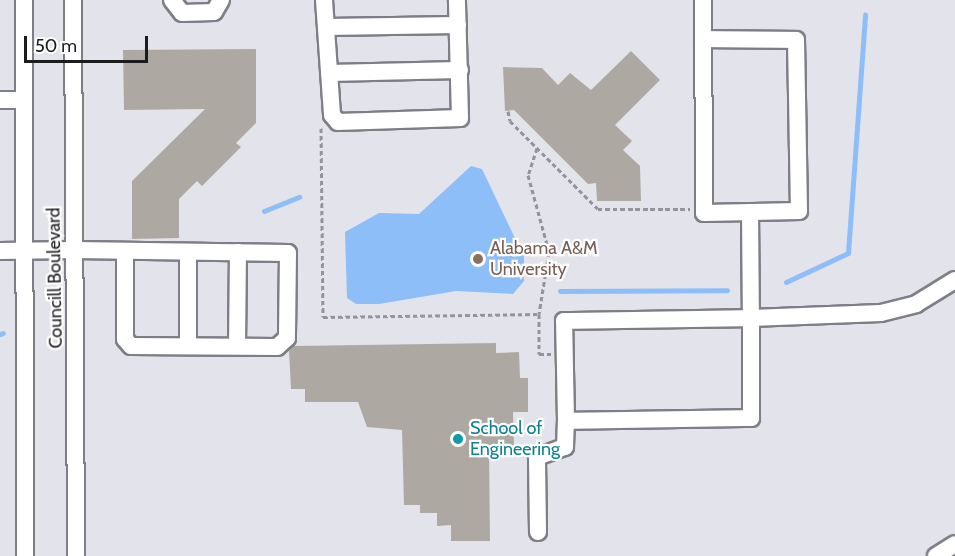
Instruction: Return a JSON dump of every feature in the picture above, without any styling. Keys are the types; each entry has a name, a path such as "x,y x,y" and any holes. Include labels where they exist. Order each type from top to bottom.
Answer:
{"street":[{"name":"Councill Boulevard","path":"24,0 25,556"},
{"name":"Councill Boulevard","path":"73,0 76,556"},
{"path":"172,0 182,13 214,12 221,0"},
{"path":"324,0 332,115 338,122 458,121 460,70 457,0"},
{"path":"703,0 703,39 704,213 799,211 796,40 703,39"},
{"path":"326,27 458,25"},
{"path":"329,73 460,70"},
{"path":"0,100 23,100"},
{"path":"566,421 752,418 750,212"},
{"path":"0,250 74,250 288,253 287,338 277,347 127,343 125,251"},
{"path":"188,252 188,346"},
{"path":"237,346 238,252"},
{"path":"538,532 537,457 565,447 564,321 881,313 916,304 955,280"},
{"path":"936,556 955,544"}],"path":[{"path":"508,111 510,121 598,208 691,209"},
{"path":"320,114 323,317 539,314"},
{"path":"537,148 528,175 549,252 539,314 539,354 551,354 552,365"}],"water":[{"path":"471,166 482,169 524,257 524,281 513,294 456,291 379,304 356,304 347,298 345,232 379,213 419,214"}],"building":[{"path":"256,49 256,123 236,143 241,147 202,186 197,181 179,199 179,238 132,239 132,181 205,109 124,110 123,50"},
{"path":"631,51 660,80 615,125 632,141 623,150 640,166 641,201 597,201 596,183 588,184 514,110 505,111 503,67 542,68 558,85 570,73 591,90"},
{"name":"School of Engineering","path":"496,343 496,353 519,352 520,378 528,378 528,412 513,412 514,447 489,448 490,541 451,541 451,525 437,526 437,513 420,513 420,505 404,505 402,430 367,427 358,402 305,402 305,389 291,389 289,351 294,346"}],"waterway":[{"path":"786,282 848,253 865,15"},
{"path":"264,211 299,197"},
{"path":"560,291 727,290"}],"place":[{"name":"Alabama A&M University","path":"478,259"},
{"name":"School of Engineering","path":"458,439"}]}
